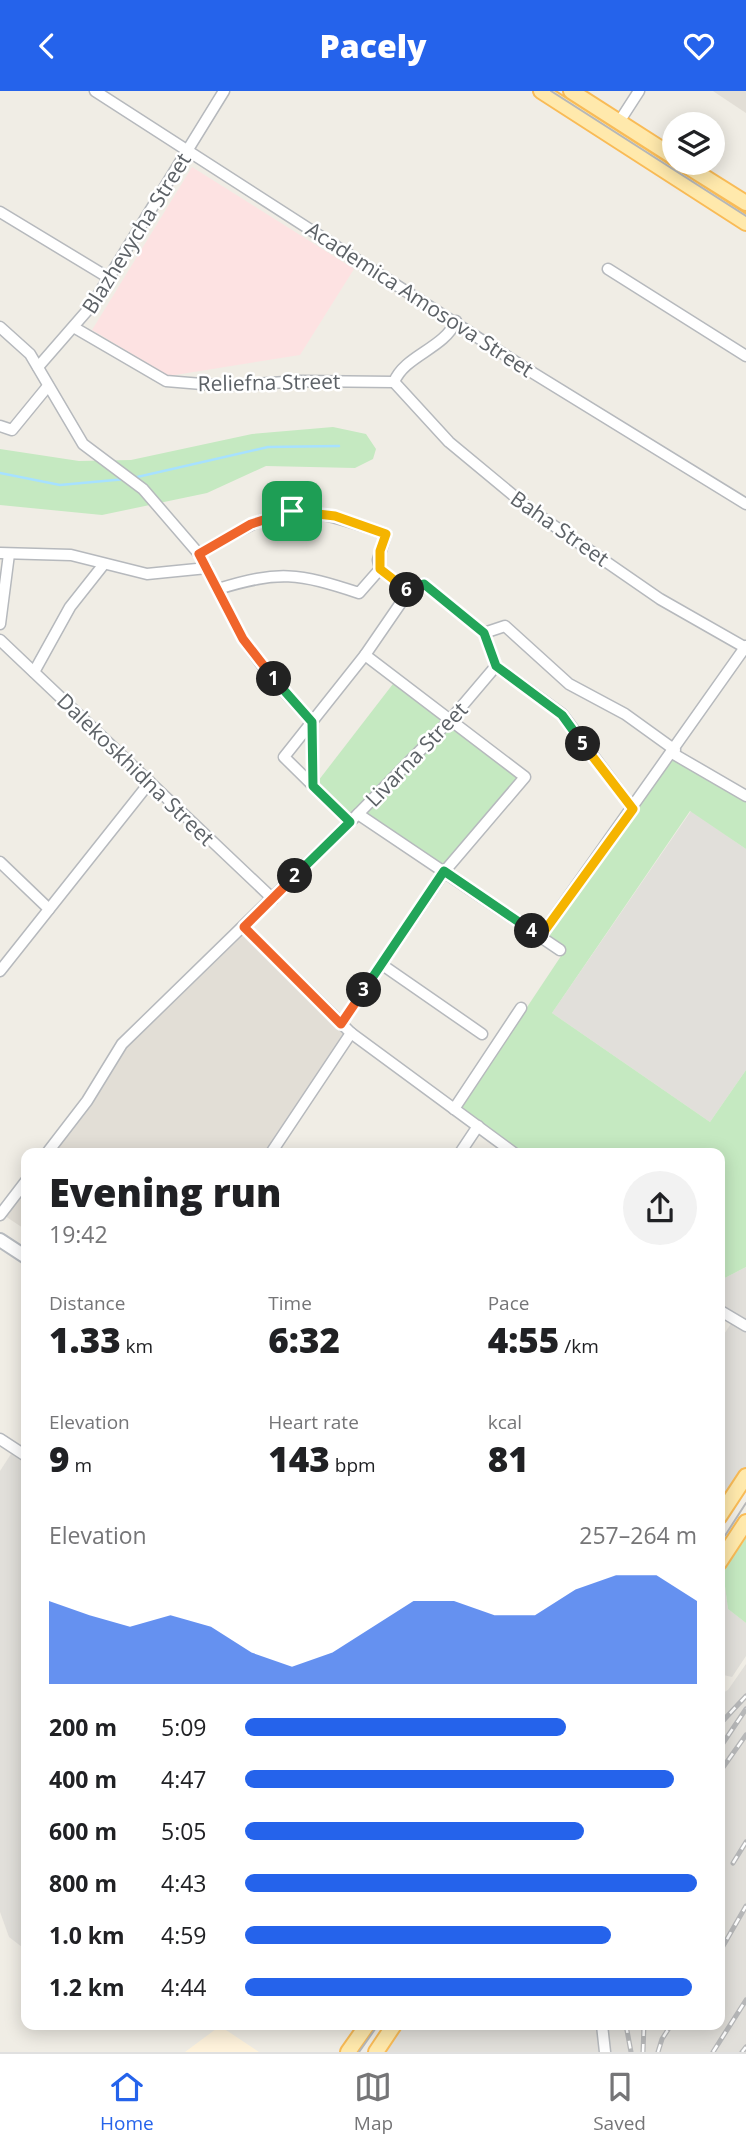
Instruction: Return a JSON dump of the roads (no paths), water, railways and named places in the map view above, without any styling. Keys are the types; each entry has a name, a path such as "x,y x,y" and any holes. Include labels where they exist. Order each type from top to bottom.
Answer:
{"main road":[{"path":"541,91 746,223"},
{"path":"571,91 662,149"},
{"path":"610,136 619,122"},
{"path":"701,175 746,203"},
{"path":"0,1240 21,1254"},
{"path":"725,1508 746,1476"},
{"path":"725,1554 746,1522"},
{"path":"348,2052 363,2030"},
{"path":"376,2052 391,2030"}],"street":[{"name":"Academica Amosova Street","path":"95,91 746,504"},
{"name":"Blazhevycha Street","path":"38,367 61,338 75,328 109,278 224,91"},
{"path":"619,122 639,91"},
{"path":"0,212 109,278"},
{"path":"608,269 746,356"},
{"path":"394,382 399,371 450,333 456,321"},
{"path":"0,327 26,348 83,445 143,489 199,554 243,639 271,676 312,722 313,786"},
{"name":"Reliefna Street","path":"75,328 166,381 226,386 301,381 394,382"},
{"name":"Baha Street","path":"394,382 455,447 531,510 660,599 746,647"},
{"path":"0,426 12,430 48,386"},
{"path":"199,554 273,515 312,511 386,534 380,551 380,569 359,593 318,580 275,574 218,589"},
{"path":"0,624 5,554 59,554 147,574 207,568"},
{"path":"34,672 70,607 104,564"},
{"path":"380,569 409,591"},
{"path":"350,822 284,757 365,655 409,591 424,584 484,633 496,666 562,715 633,809"},
{"path":"484,633 505,626 569,684 625,713 673,752 746,796"},
{"name":"Dalekoskhidna Street","path":"0,640 273,899"},
{"path":"540,937 746,647"},
{"path":"341,1024 444,871 525,777 365,655"},
{"name":"Livarna Street","path":"51,1148 87,1101 122,1044 358,814 451,719 496,666"},
{"path":"0,971 150,782"},
{"path":"358,814 560,950"},
{"path":"0,862 49,909"},
{"path":"244,927 351,1034 507,1148"},
{"path":"381,964 482,1034"},
{"path":"454,1109 521,1008"},
{"path":"274,1148 351,1034"},
{"path":"463,1148 478,1126"},
{"path":"0,1215 21,1188"},
{"path":"725,1314 746,1326"},
{"path":"0,1439 21,1453"},
{"path":"603,2030 605,2052"}],"waterway":[{"path":"133,478 268,447 339,446"},
{"path":"0,473 60,485 126,479"}],"tram line":[{"path":"551,91 746,216"},
{"path":"725,1536 746,1503"},
{"path":"359,2052 374,2030"}],"railway":[{"path":"725,1719 746,1696"},
{"path":"725,1740 746,1709"},
{"path":"725,1765 746,1735"},
{"path":"733,1863 746,1842"},
{"path":"725,1943 746,1906"},
{"path":"713,2052 746,2000"},
{"path":"627,2030 631,2052"},
{"path":"643,2052 644,2030"},
{"path":"658,2052 668,2030"},
{"path":"742,2052 746,2047"}]}
